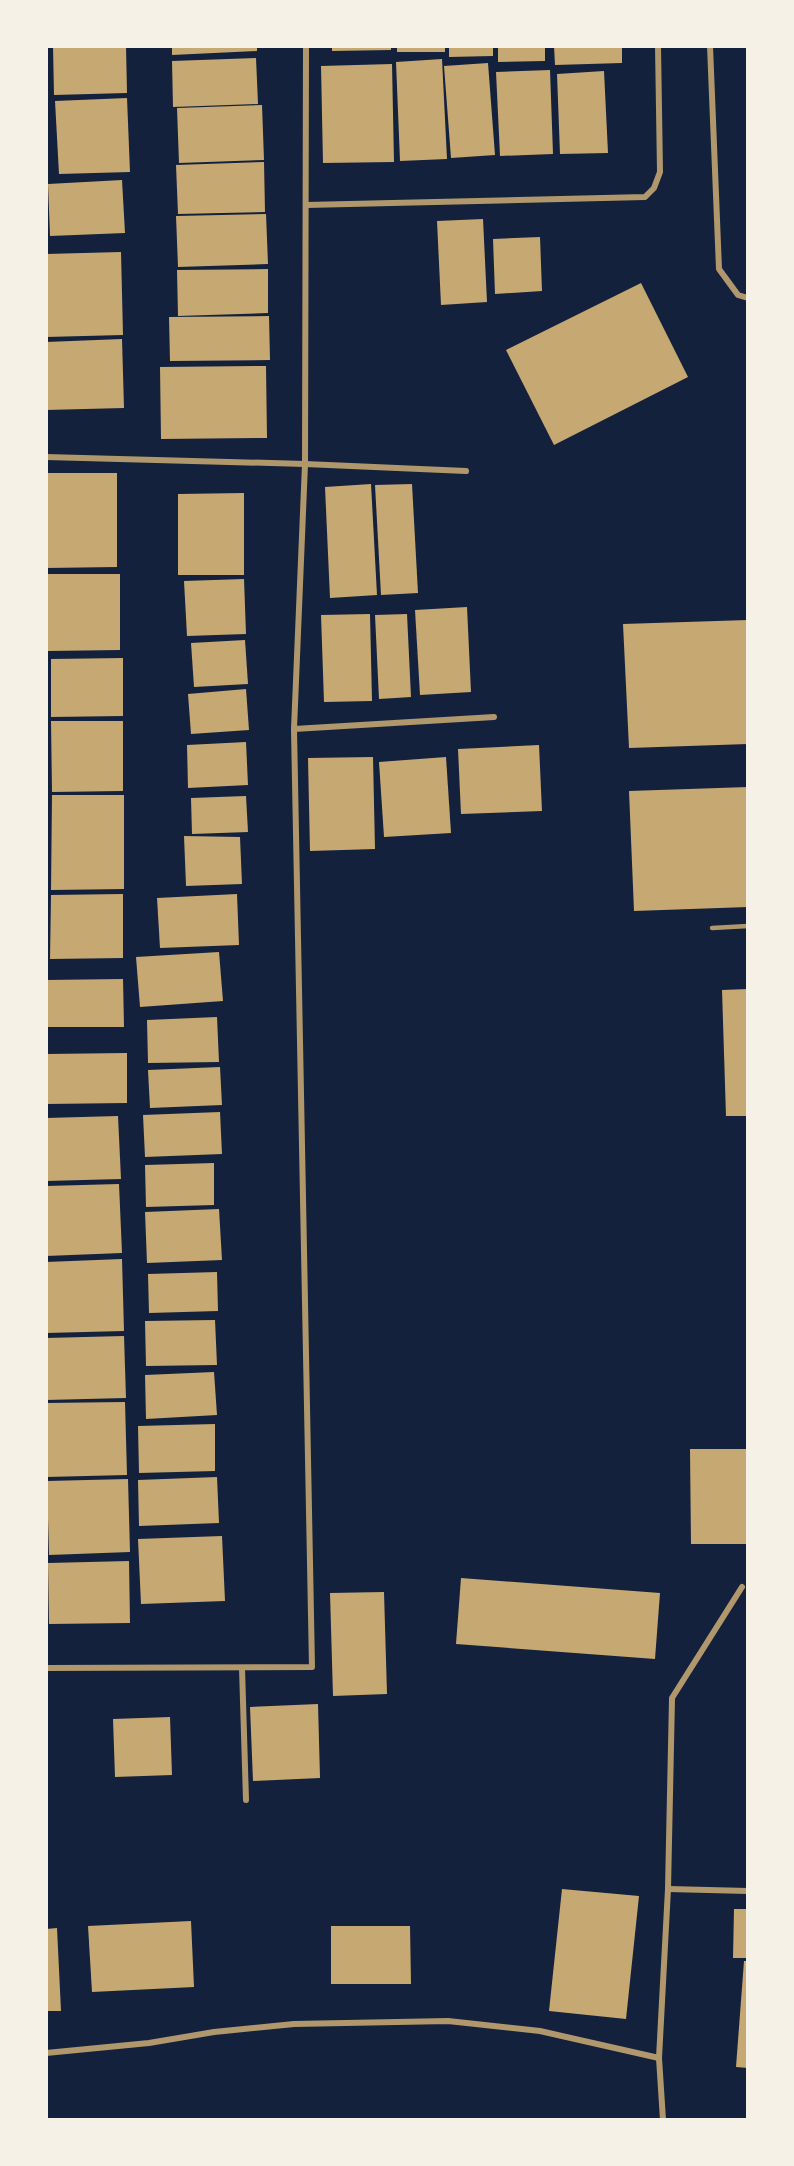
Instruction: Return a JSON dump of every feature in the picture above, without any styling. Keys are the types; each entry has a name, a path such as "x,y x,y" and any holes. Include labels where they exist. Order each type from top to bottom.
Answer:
{"street":[{"path":"46,1668 312,1667 294,729 306,464 306,46"},
{"path":"306,205 645,197 654,188 660,172 658,46"},
{"path":"710,46 719,269 738,295 747,298"},
{"path":"46,457 466,471"},
{"path":"294,729 494,717"},
{"path":"663,2120 659,2058 668,1889 672,1698 742,1587"},
{"path":"242,1668 246,1800"},
{"path":"668,1889 747,1892"},
{"path":"46,2053 149,2043 214,2032 294,2024 448,2021 540,2031 659,2058"}],"lane":[{"path":"712,928 747,926"}],"building":[{"path":"53,46 126,46 127,93 54,95"},
{"path":"172,46 257,46 257,51 172,55"},
{"path":"332,46 391,46 391,50 332,51"},
{"path":"397,46 445,46 445,52 397,52"},
{"path":"449,46 493,46 493,56 449,57"},
{"path":"498,46 545,46 545,61 498,62"},
{"path":"554,46 622,46 622,63 555,65"},
{"path":"256,58 258,104 173,107 172,61"},
{"path":"442,59 447,159 400,161 396,62"},
{"path":"488,63 495,155 451,158 444,66"},
{"path":"392,64 394,162 323,163 321,66"},
{"path":"550,70 553,154 500,156 496,72"},
{"path":"604,71 608,153 560,154 557,74"},
{"path":"127,98 130,172 59,174 55,101"},
{"path":"262,105 264,160 179,163 177,108"},
{"path":"264,162 265,212 178,214 176,165"},
{"path":"122,180 125,233 50,236 48,184"},
{"path":"266,214 268,264 178,267 176,216"},
{"path":"483,219 487,302 441,305 437,221"},
{"path":"540,237 542,291 495,294 493,239"},
{"path":"121,252 123,335 46,337 46,254"},
{"path":"268,269 268,313 178,316 177,270"},
{"path":"641,283 688,377 554,445 506,350"},
{"path":"269,316 270,360 170,361 169,317"},
{"path":"122,339 124,408 46,410 46,342"},
{"path":"266,366 267,438 161,439 160,367"},
{"path":"46,473 117,473 117,567 46,568"},
{"path":"371,484 377,595 330,598 325,487"},
{"path":"412,484 418,593 381,595 375,485"},
{"path":"244,493 244,575 178,575 178,494"},
{"path":"47,574 120,574 120,650 48,651"},
{"path":"244,579 246,634 187,636 184,581"},
{"path":"467,607 471,692 420,695 415,610"},
{"path":"370,614 372,701 324,702 321,615"},
{"path":"407,614 411,697 379,699 375,615"},
{"path":"748,620 748,744 629,748 623,624"},
{"path":"245,640 248,684 194,687 191,643"},
{"path":"123,658 123,716 51,717 51,659"},
{"path":"246,689 249,730 191,734 188,694"},
{"path":"51,721 123,721 123,791 52,792"},
{"path":"246,742 248,785 188,788 187,745"},
{"path":"539,745 542,811 461,814 458,749"},
{"path":"373,757 375,849 310,851 308,758"},
{"path":"446,757 451,833 384,837 379,762"},
{"path":"748,787 748,907 634,911 629,791"},
{"path":"52,795 124,795 124,889 51,890"},
{"path":"246,796 248,832 192,834 191,798"},
{"path":"184,836 240,837 242,884 186,886"},
{"path":"123,894 123,958 50,959 51,895"},
{"path":"237,894 239,945 160,948 157,898"},
{"path":"219,952 223,1001 140,1007 136,957"},
{"path":"123,979 124,1027 46,1027 46,980"},
{"path":"748,989 748,1116 726,1116 722,990"},
{"path":"217,1017 219,1062 148,1063 147,1020"},
{"path":"127,1053 127,1103 46,1104 46,1054"},
{"path":"220,1067 222,1105 150,1108 148,1070"},
{"path":"220,1112 222,1154 145,1157 143,1115"},
{"path":"118,1116 121,1179 46,1181 46,1118"},
{"path":"214,1163 214,1205 146,1207 145,1165"},
{"path":"119,1184 122,1253 46,1256 46,1186"},
{"path":"219,1209 222,1260 147,1263 145,1212"},
{"path":"122,1259 124,1331 46,1333 46,1262"},
{"path":"217,1272 218,1311 149,1313 148,1274"},
{"path":"215,1320 217,1365 146,1366 145,1321"},
{"path":"124,1336 126,1398 46,1400 46,1338"},
{"path":"214,1372 217,1415 146,1419 145,1375"},
{"path":"125,1402 127,1475 46,1477 46,1403"},
{"path":"215,1424 215,1471 139,1473 138,1426"},
{"path":"690,1449 748,1449 748,1544 691,1544"},
{"path":"217,1477 219,1523 139,1526 138,1480"},
{"path":"128,1479 130,1552 49,1555 47,1481"},
{"path":"222,1536 225,1601 141,1604 138,1539"},
{"path":"129,1561 130,1623 49,1624 48,1563"},
{"path":"461,1578 660,1593 655,1659 456,1644"},
{"path":"384,1592 387,1694 333,1696 330,1593"},
{"path":"318,1704 320,1778 253,1781 250,1707"},
{"path":"170,1717 172,1775 115,1777 113,1719"},
{"path":"562,1889 639,1896 626,2019 549,2011"},
{"path":"734,1909 748,1909 748,1958 733,1958"},
{"path":"191,1921 194,1987 92,1992 88,1926"},
{"path":"331,1926 410,1926 411,1984 331,1984"},
{"path":"57,1928 61,2011 46,2011 46,1929"},
{"path":"744,1961 748,1961 748,2068 736,2067"}]}
